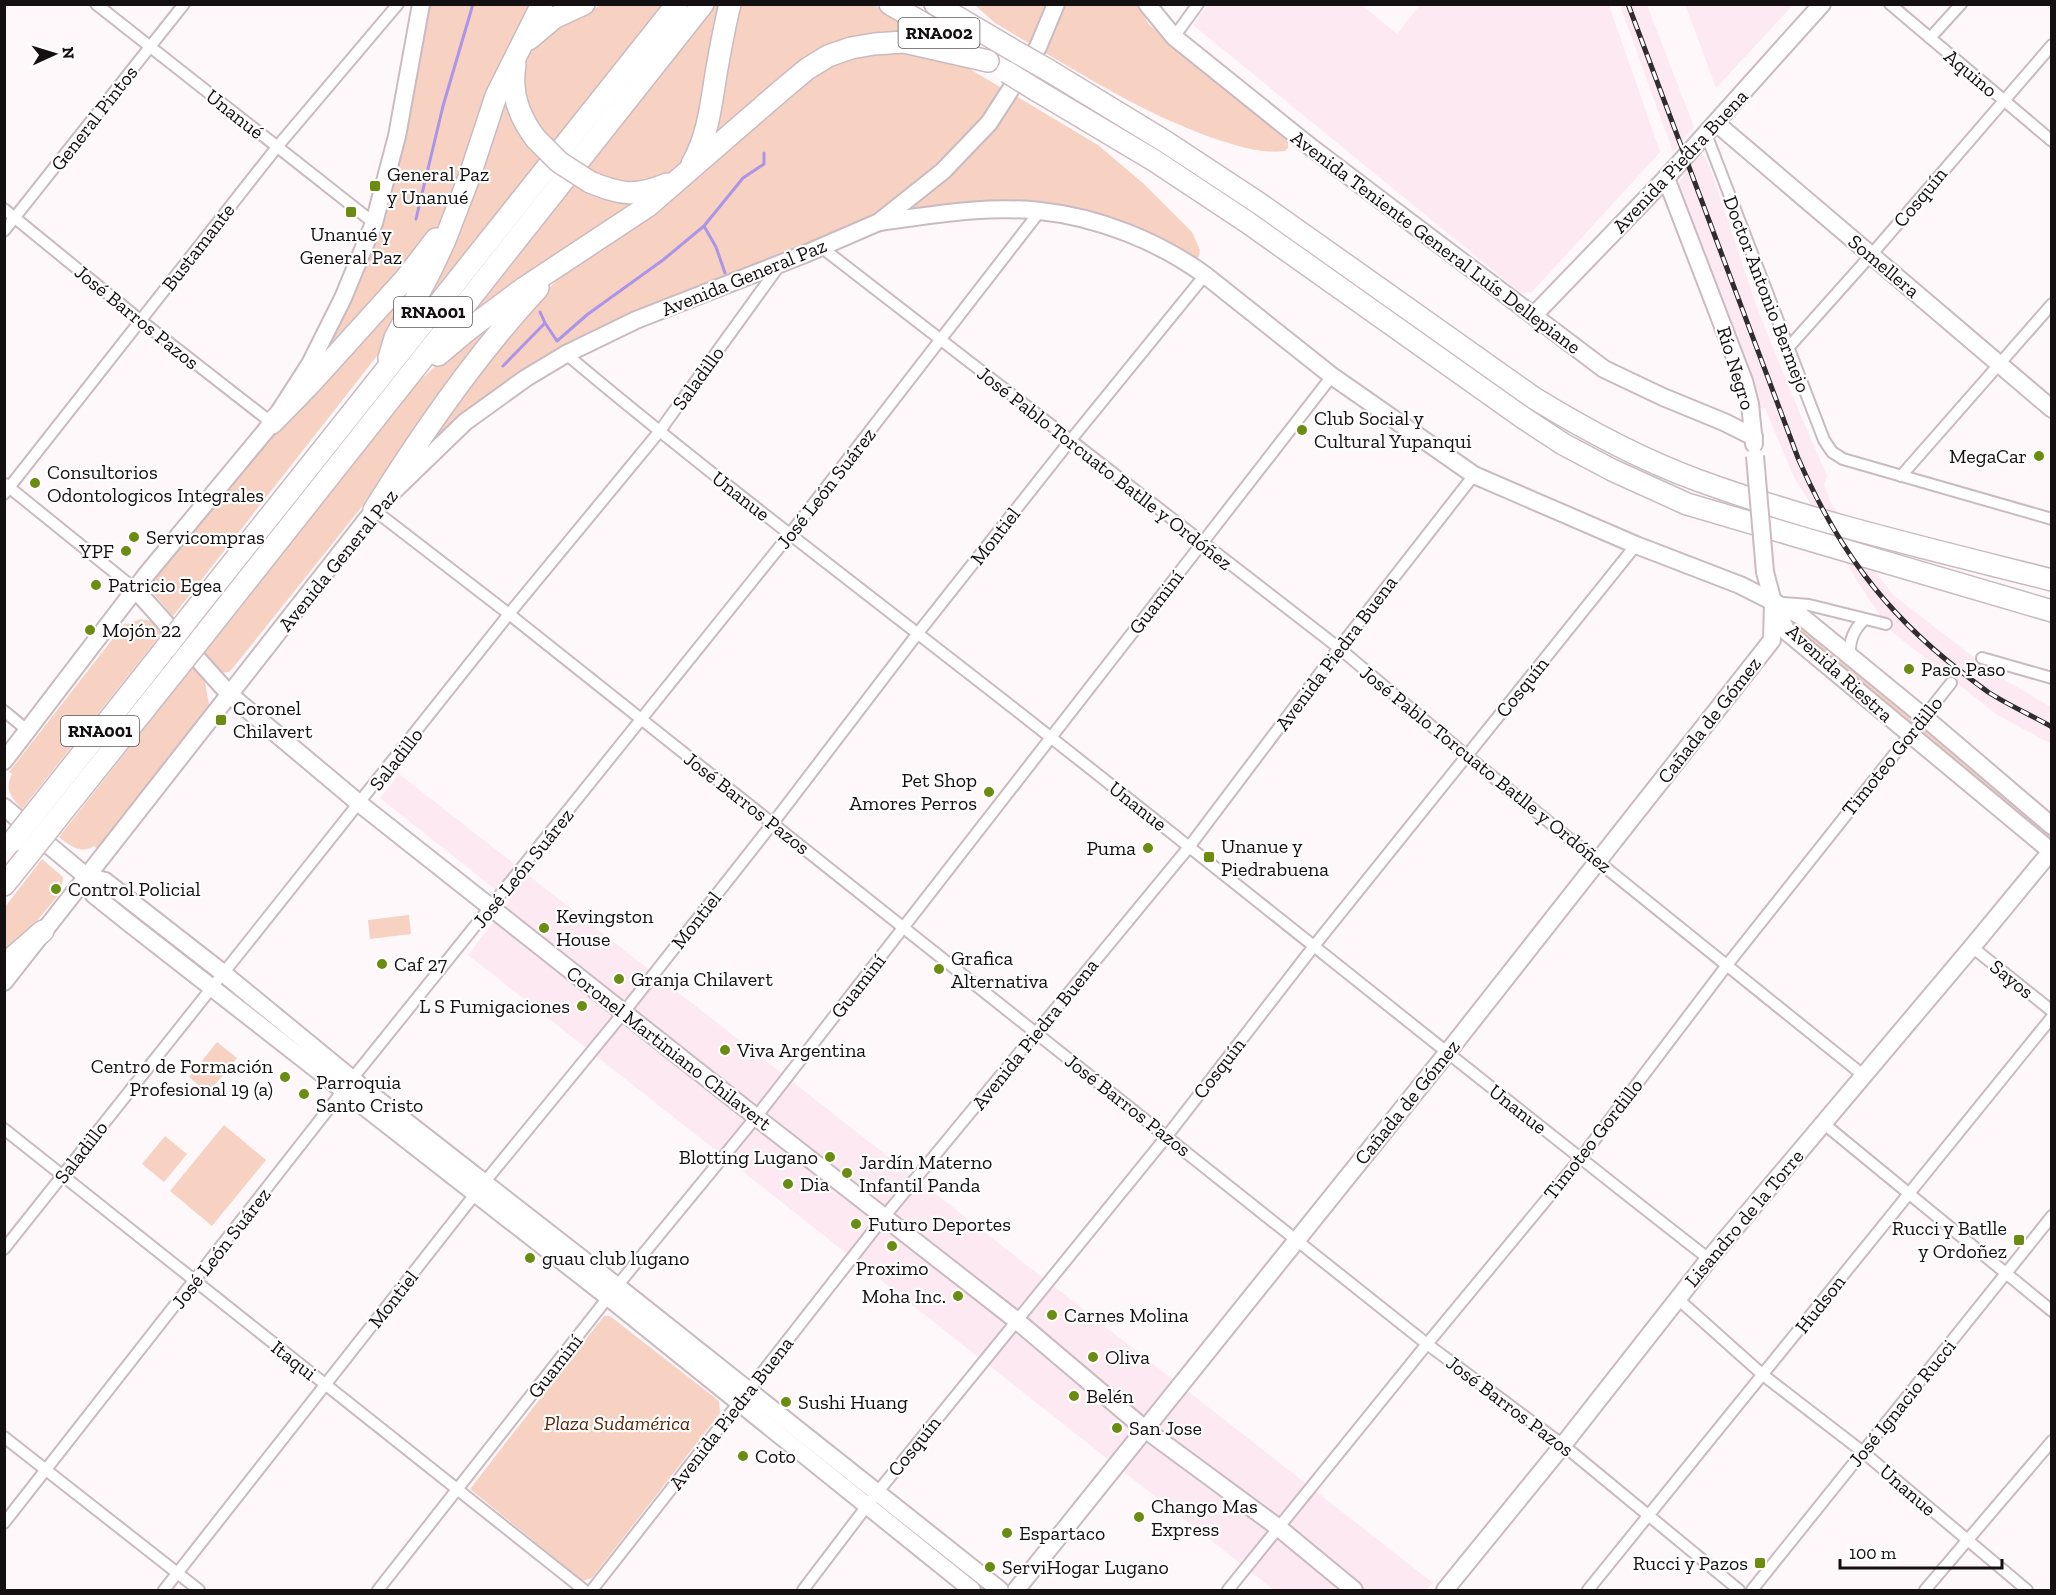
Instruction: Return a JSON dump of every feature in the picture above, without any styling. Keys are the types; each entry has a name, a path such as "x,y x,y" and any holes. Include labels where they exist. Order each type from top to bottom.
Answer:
{"highway":[{"path":"386,371 394,338 431,270 460,201 496,96 542,4"},
{"path":"584,4 554,18 518,51 513,79 515,98 519,113 536,139 559,162 590,182 626,193 646,193 683,176 699,152 705,135 730,4"},
{"name":"RNA001","path":"4,885 15,849 19,812 165,649 677,4"},
{"name":"RNA001","path":"15,849 52,825 703,4"},
{"name":"RNA002","path":"890,4 988,61"},
{"name":"RNA002","path":"935,4 999,42"},
{"path":"966,4 999,42 1166,142 1260,204 1534,398 1621,447 1695,480 1780,508 2052,580"},
{"path":"403,384 498,306 648,206 807,69 828,56 866,45 904,42 988,61 1155,161 1247,222 1522,417 1563,444 1612,470 1687,504 2052,611"},
{"path":"272,423 406,278 434,244 460,201"},
{"path":"374,510 400,467 467,375 528,298 557,267"},
{"path":"4,965 43,931"}],"street":[{"name":"Unanué","path":"96,4 374,223"},
{"name":"General Pintos","path":"4,231 184,4"},
{"name":"Bustamante","path":"6,488 277,147 398,4"},
{"path":"4,761 135,589 272,423 297,387 329,328 374,223 397,136 421,4"},
{"name":"Avenida General Paz","path":"4,982 374,510 465,422 526,378 566,354 636,320 822,247 879,222 942,171 989,123 1038,47 1056,4"},
{"name":"Avenida Teniente General Luís Dellepiane","path":"1147,4 1173,37 1312,148 1604,369 1754,437"},
{"path":"1173,37 1198,4"},
{"name":"Avenida Piedra Buena","path":"1534,315 1666,178 1822,4"},
{"name":"Aquino","path":"1890,4 2052,141"},
{"path":"1930,38 1961,4"},
{"name":"Cosquín","path":"1788,348 2052,45"},
{"name":"Somellera","path":"1711,128 1871,255 2052,409"},
{"name":"Doctor Antonio Bermejo","path":"1711,128 1788,348 1824,440 1832,452 1843,459 1901,476"},
{"name":"Río Negro","path":"1666,178 1744,381 1750,404 1765,572 1773,602"},
{"name":"José Barros Pazos","path":"4,209 140,320 272,423"},
{"path":"879,222 952,212 1040,211 1090,220 1130,235 1181,259 1205,275 1332,376 1474,475 1636,545 1740,585 1773,602 1809,605 1886,624"},
{"name":"José León Suárez","path":"4,1523 348,1085 790,534 1040,211"},
{"name":"José Pablo Torcuato Batlle y Ordóñez","path":"822,247 940,341 1339,648 1467,756 1863,1075"},
{"name":"Saladillo","path":"4,1249 509,614 659,432 780,263"},
{"name":"Montiel","path":"164,1590 479,1189 624,1012 773,823 918,633 1205,275"},
{"path":"2052,304 1901,476 2052,519"},
{"name":"Unanue","path":"566,354 659,432 918,633 1709,1259"},
{"name":"Guaminí","path":"378,1590 613,1292 756,1118 1332,376"},
{"name":"Avenida Piedra Buena","path":"592,1590 884,1217 1189,847 1339,648 1474,475"},
{"name":"Coronel Martiniano Chilavert","path":"6,488 135,589 230,695 360,804 756,1118 1016,1320 1146,1431 1279,1528 1354,1590"},
{"name":"José Barros Pazos","path":"374,510 773,823 1427,1344 1563,1445 1739,1590"},
{"name":"Cosquín","path":"803,1590 1016,1320 1167,1136 1314,946 1636,545"},
{"name":"Avenida Riestra","path":"1773,602 1801,616 2052,826"},
{"name":"Avenida Riestra","path":"1773,602 1788,632 2051,851"},
{"name":"Cañada de Gómez","path":"1016,1590 1146,1431 1447,1053 1772,640 1773,602"},
{"path":"1850,656 1851,639 1858,625 1864,620"},
{"path":"1982,658 2052,678"},
{"name":"Timoteo Gordillo","path":"1228,1590 1580,1159 1727,965 1952,683"},
{"path":"4,711 27,730"},
{"path":"51,847 86,876 94,895 212,987 348,1085 613,1292 872,1501 972,1590"},
{"name":"Lisandro de la Torre","path":"1445,1590 1563,1445 1709,1259 2051,851"},
{"path":"86,876 105,880 223,973 348,1085"},
{"name":"Sayos","path":"1972,947 2052,1011"},
{"name":"Hudson","path":"1588,1590 2052,1017"},
{"path":"1823,1123 2052,1311"},
{"name":"Itaqui","path":"4,1129 584,1590"},
{"name":"José Ignacio Rucci","path":"1752,1590 2052,1216"},
{"name":"Unanue","path":"1678,1299 1763,1375 1863,1452 2027,1590"},
{"path":"4,1437 199,1590"},
{"path":"1925,1590 2052,1440"},
{"path":"872,1501 1000,1590"}],"shaded area":[{"path":"1209,4 1362,5 1397,34 1420,5 1609,5 1660,152 1532,292 1521,293 1193,25"},
{"path":"1685,4 1793,4 1793,5 1716,88"},
{"path":"1620,5 1647,5 1694,127 1673,152"},
{"path":"1702,155 1709,165 1759,313 1827,476 1824,485 1830,501 1893,595 1998,676 2051,707 2051,744 1996,714 1891,631 1861,587 1793,475 1765,408 1760,408 1676,187 1698,156"},
{"path":"399,774 1433,1583 1426,1590 1274,1590 468,955 510,901 380,798"}],"green space":[{"path":"428,5 536,5 453,199 424,250 317,367 335,331"},
{"path":"602,5 664,5 553,143 532,118 527,105 522,81 525,59 529,49 568,18"},
{"path":"713,5 724,5 703,119 688,157 673,172 642,183 617,182 582,167"},
{"path":"739,5 874,5 940,42 873,37 714,137"},
{"path":"975,5 1049,5 1030,44 995,23"},
{"path":"1063,5 1138,5 1148,23 1170,44 1288,138 1288,148 1277,152 1253,149 1222,141 1175,123 1129,101 1042,51"},
{"path":"900,46 935,53 968,68 1005,90 985,117 937,168 876,216 559,352 476,403 404,471 531,306 565,272 811,73 856,53"},
{"path":"504,93 516,129 540,159 409,324"},
{"path":"1016,96 1098,145 1144,184 1192,232 1200,250 1199,257 1194,259 1091,215 899,215"},
{"path":"569,183 605,198 642,202 440,347"},
{"path":"433,252 377,356 173,616 153,593 152,582 278,428"},
{"path":"519,298 384,479 233,668 229,672 218,673 201,653 410,390 450,352"},
{"path":"1773,602 2051,826 2051,852 1787,632"},
{"path":"141,619 152,621 162,633 22,809 10,793 9,785 12,774 9,772 125,623"},
{"path":"193,667 205,682 211,706 97,849 94,846 84,850 75,848 59,837"},
{"path":"42,859 63,877 62,885 58,881 50,892 54,895 59,890 61,892 5,959 5,907"},
{"path":"409,915 411,934 370,939 368,920"},
{"path":"217,1042 237,1058 208,1093 189,1077"},
{"path":"224,1125 266,1160 212,1226 170,1191"},
{"path":"165,1136 187,1154 164,1182 142,1164"},
{"name":"Plaza Sudamérica","path":"604,1316 610,1316 719,1401 720,1413 592,1578 583,1581 470,1489"}],"waterway":[{"path":"416,219 443,106 473,4"},
{"path":"503,366 545,323 557,341 588,314 663,260 704,226 743,178 764,164 764,153"},
{"path":"704,226 716,247 725,273"},
{"path":"540,312 545,323"}],"railway":[{"path":"1628,4 1798,458 1828,520 1864,575 1907,624 1932,648 1988,692 2052,727"}],"place":[{"name":"General Paz y Unanué","path":"375,186"},
{"name":"Unanué y General Paz","path":"351,212"},
{"name":"Club Social y Cultural Yupanqui","path":"1302,430"},
{"name":"MegaCar","path":"2039,456"},
{"name":"Consultorios Odontologicos Integrales","path":"35,483"},
{"name":"Servicompras","path":"134,537"},
{"name":"YPF","path":"126,551"},
{"name":"Patricio Egea","path":"96,585"},
{"name":"Mojón 22","path":"90,630"},
{"name":"Paso Paso","path":"1909,669"},
{"name":"Coronel Chilavert","path":"221,720"},
{"name":"Pet Shop Amores Perros","path":"989,792"},
{"name":"Puma","path":"1148,848"},
{"name":"Unanue y Piedrabuena","path":"1209,857"},
{"name":"Control Policial","path":"56,889"},
{"name":"Kevingston House","path":"544,928"},
{"name":"Caf 27","path":"382,964"},
{"name":"Grafica Alternativa","path":"939,969"},
{"name":"Granja Chilavert","path":"619,979"},
{"name":"L S Fumigaciones","path":"582,1006"},
{"name":"Viva Argentina","path":"725,1050"},
{"name":"Centro de Formación Profesional 19 (a)","path":"285,1077"},
{"name":"Parroquia Santo Cristo","path":"304,1094"},
{"name":"Blotting Lugano","path":"830,1157"},
{"name":"Jardín Materno Infantil Panda","path":"847,1173"},
{"name":"Dia","path":"788,1184"},
{"name":"Futuro Deportes","path":"856,1224"},
{"name":"Rucci y Batlle y Ordoñez","path":"2019,1240"},
{"name":"Proximo","path":"892,1246"},
{"name":"guau club lugano","path":"530,1258"},
{"name":"Moha Inc.","path":"958,1296"},
{"name":"Carnes Molina","path":"1052,1315"},
{"name":"Oliva","path":"1093,1357"},
{"name":"Belén","path":"1074,1396"},
{"name":"Sushi Huang","path":"786,1402"},
{"name":"San Jose","path":"1117,1428"},
{"name":"Coto","path":"743,1456"},
{"name":"Chango Mas Express","path":"1139,1517"},
{"name":"Espartaco","path":"1007,1533"},
{"name":"Rucci y Pazos","path":"1760,1563"},
{"name":"ServiHogar Lugano","path":"990,1567"}]}
